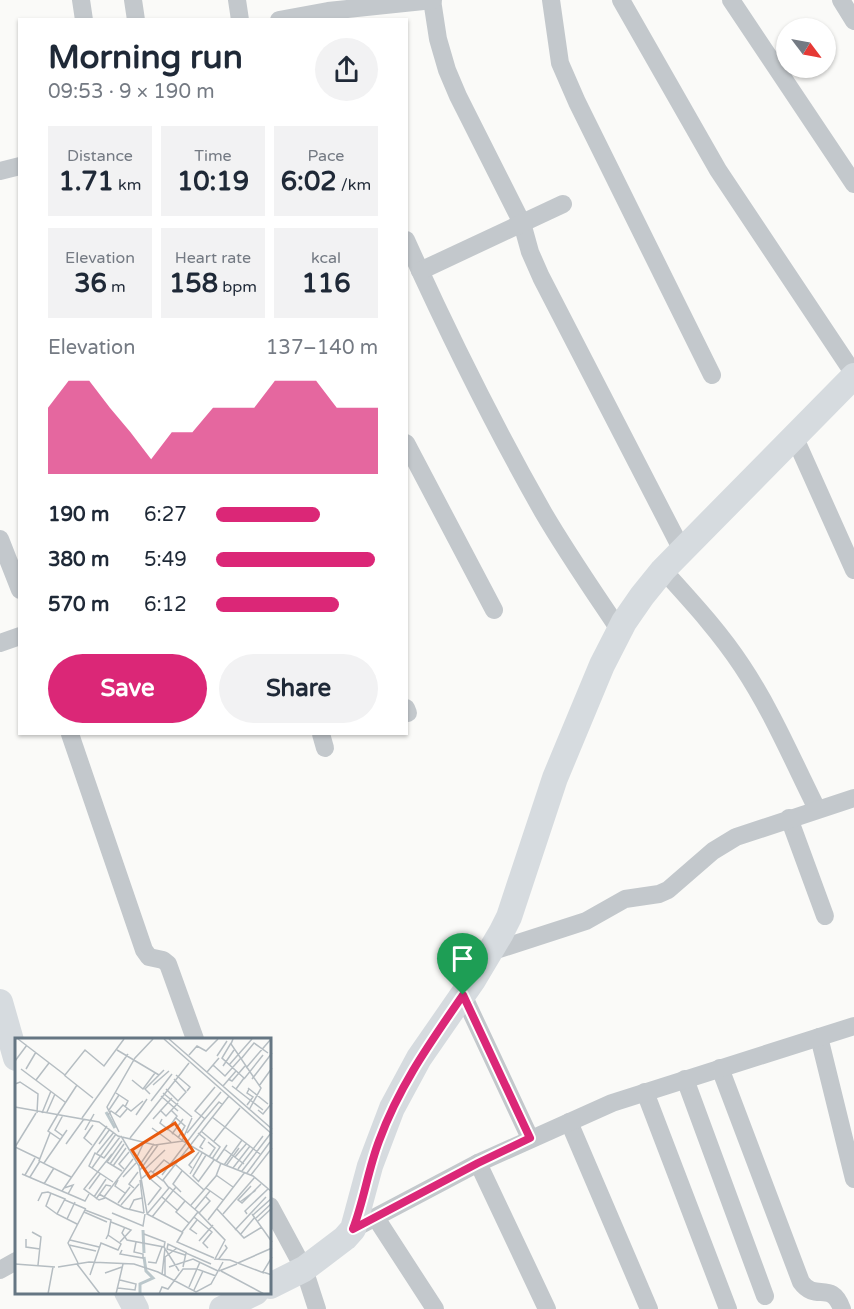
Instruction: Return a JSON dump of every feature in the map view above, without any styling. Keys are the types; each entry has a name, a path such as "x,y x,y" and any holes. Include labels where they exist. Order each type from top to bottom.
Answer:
{"street":[{"path":"81,0 84,18"},
{"path":"134,0 136,18"},
{"path":"237,0 240,18"},
{"path":"289,18 327,10 432,0 438,39 458,96 522,223 530,252 541,277 682,550"},
{"path":"550,0 560,63 712,375"},
{"path":"353,1229 370,1166 392,1108 419,1058 463,995 509,917 555,778 602,665 620,631 642,596 663,570 854,375 718,170 621,0"},
{"path":"731,0 854,184"},
{"path":"841,0 854,21"},
{"path":"0,171 18,166"},
{"path":"420,271 563,204"},
{"path":"408,244 469,375 512,456 545,515 620,631"},
{"path":"794,436 854,570"},
{"path":"408,447 494,610"},
{"path":"0,539 18,585"},
{"path":"663,570 716,629 743,668 768,709 818,809"},
{"path":"0,643 18,637"},
{"path":"70,735 144,950 149,957 163,960 168,964 195,1038"},
{"path":"490,952 586,921 625,899 659,894 668,890 726,842 789,818 854,798"},
{"path":"789,818 825,916"},
{"path":"463,995 530,1138"},
{"path":"0,1002 15,1054"},
{"path":"272,1285 304,1269 345,1238 353,1229 530,1138 645,1092 854,1026"},
{"path":"819,1037 854,1179"},
{"path":"0,1063 15,1057"},
{"path":"720,1068 801,1282 809,1290 833,1294 837,1297 842,1309"},
{"path":"685,1079 765,1296"},
{"path":"645,1092 728,1309"},
{"path":"569,1122 649,1309"},
{"path":"478,1163 547,1309"},
{"path":"272,1210 304,1269 316,1309"},
{"path":"376,1218 435,1309"},
{"path":"0,1270 15,1262"},
{"path":"128,1294 136,1309"},
{"path":"222,1309 254,1294"}],"route":[{"path":"463,995 530,1138 353,1229 359,1214 370,1166 392,1108 419,1058 463,995"}]}
